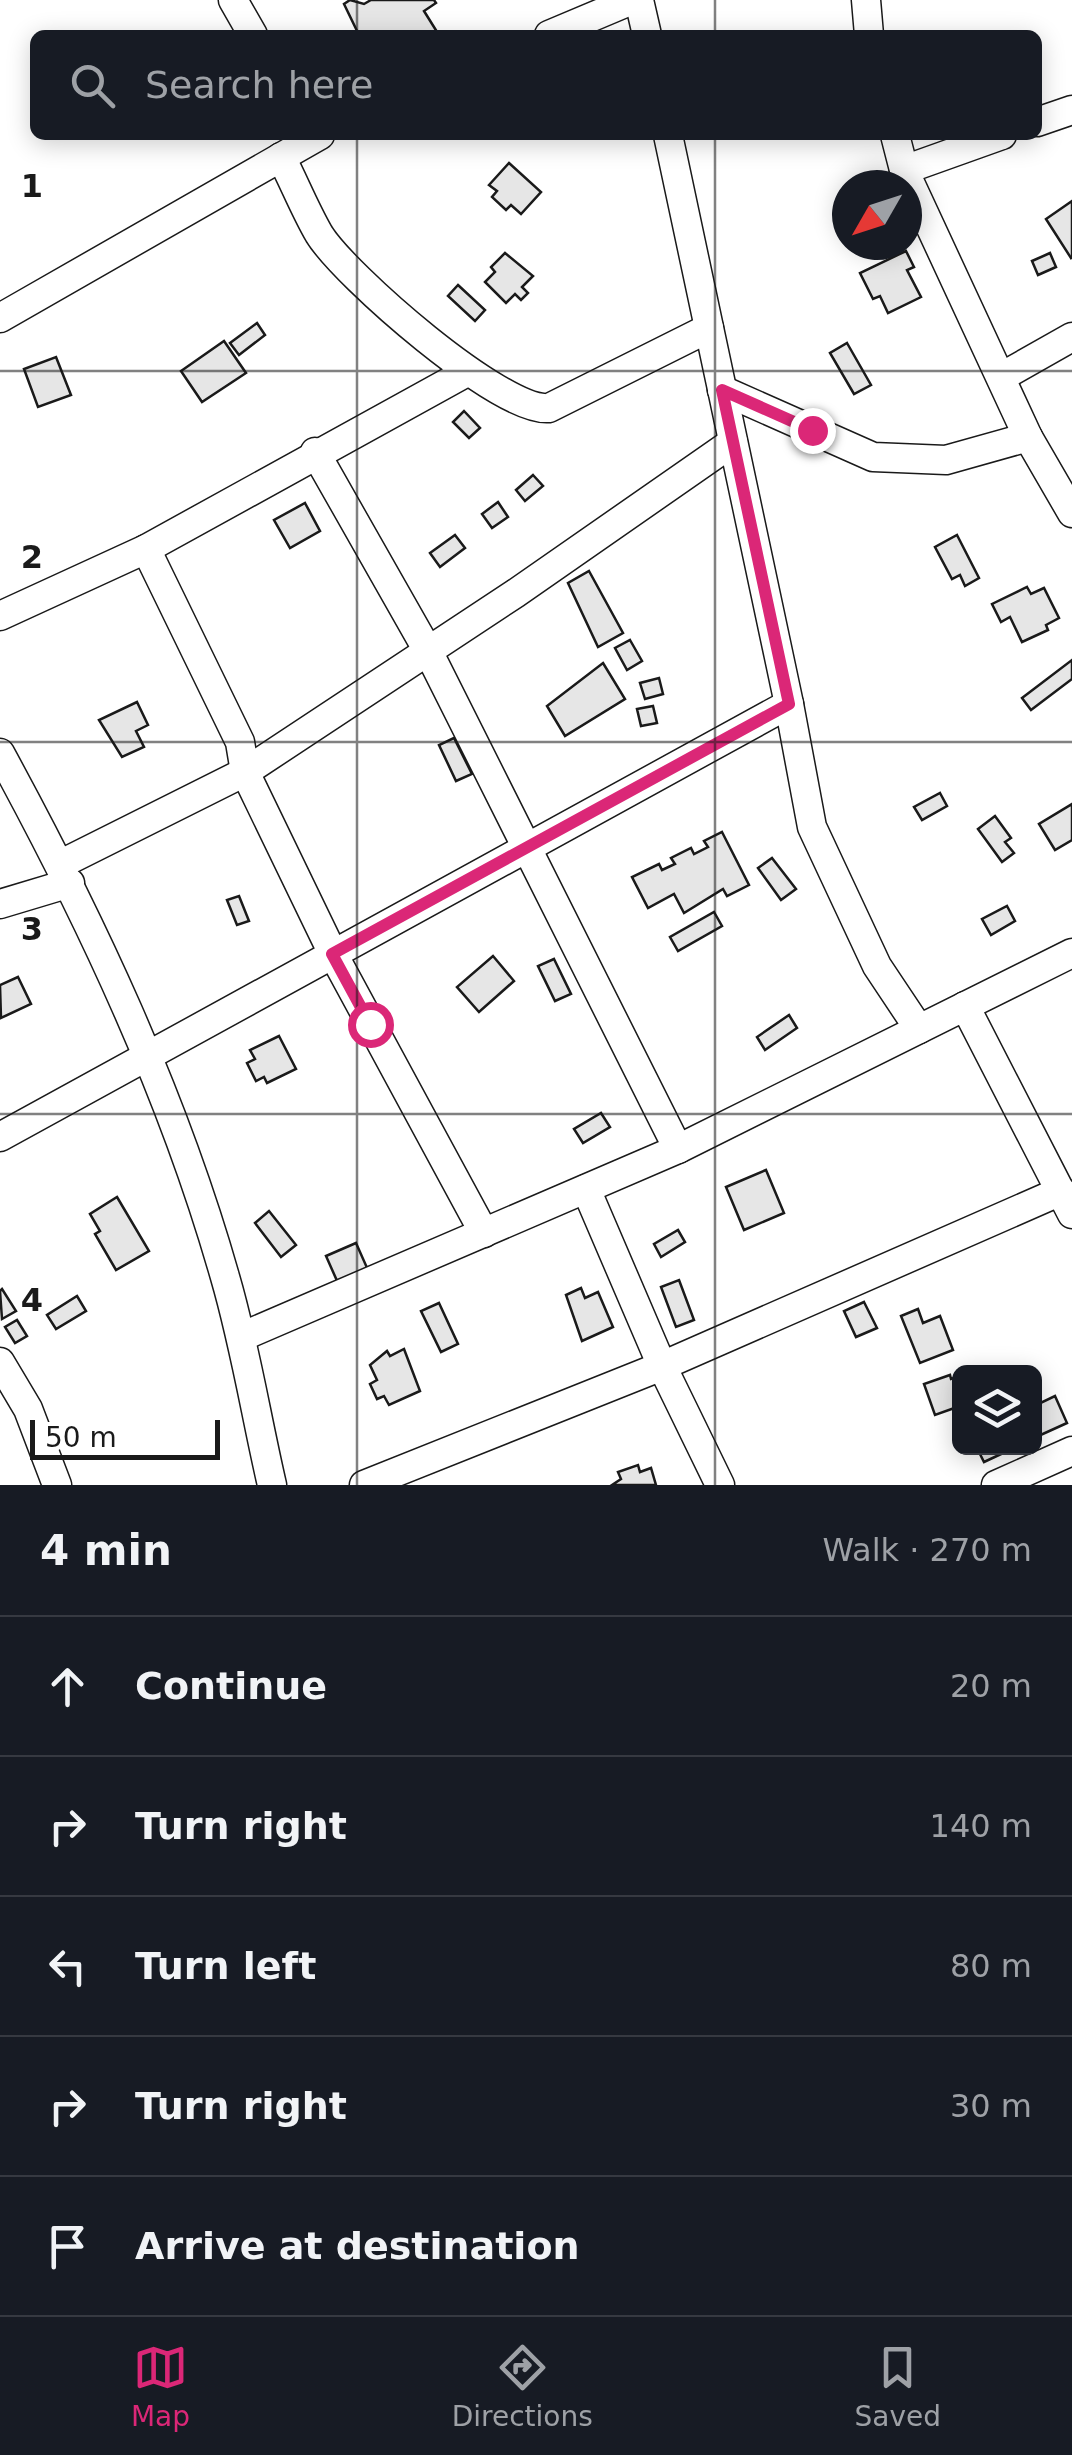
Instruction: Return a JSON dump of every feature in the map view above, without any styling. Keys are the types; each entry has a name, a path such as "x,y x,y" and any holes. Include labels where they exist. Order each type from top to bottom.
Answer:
{"street":[{"path":"233,0 250,30"},
{"path":"561,30 632,0"},
{"path":"640,0 646,30"},
{"path":"866,0 869,30"},
{"path":"1042,120 1072,110"},
{"path":"0,318 309,140"},
{"path":"669,140 812,827 877,966 919,1029"},
{"path":"896,140 904,170 988,140"},
{"path":"281,157 320,235 344,264 467,372 527,407 549,408 709,328"},
{"path":"922,207 1028,437 1072,513"},
{"path":"1003,376 1072,337"},
{"path":"0,616 146,549 467,372"},
{"path":"722,390 873,457 946,460 1028,437"},
{"path":"0,904 65,873 245,772 733,442"},
{"path":"316,452 428,651 678,1149"},
{"path":"146,549 240,742 245,772 332,954 484,1233"},
{"path":"0,1137 524,846 789,704"},
{"path":"0,753 65,873 148,1055 224,1272 272,1485"},
{"path":"241,1336 678,1149 1072,953"},
{"path":"364,1485 1066,1203 965,1006"},
{"path":"586,1189 662,1366 720,1485"},
{"path":"0,1362 28,1409 57,1485"},
{"path":"0,1416 28,1409"},
{"path":"996,1485 1072,1451"}],"building":[{"path":"350,0 364,4 371,0 434,0 436,3 424,11 436,30 357,30 344,4"},
{"path":"509,163 541,192 521,214 511,205 506,210 492,197 497,191 489,185"},
{"path":"1072,201 1072,257 1071,258 1046,219"},
{"path":"505,253 533,276 522,287 528,293 521,300 515,294 506,303 485,282 495,272 491,267"},
{"path":"1050,253 1056,267 1038,275 1032,261"},
{"path":"887,260 910,260 914,267 907,270 921,297 888,313 880,296 873,299 860,273"},
{"path":"458,285 485,310 475,321 448,296"},
{"path":"257,323 265,335 239,355 230,343"},
{"path":"224,341 246,373 202,402 181,371"},
{"path":"847,343 871,385 854,394 830,353"},
{"path":"56,357 71,395 38,407 24,369"},
{"path":"464,411 480,428 469,438 453,422"},
{"path":"533,475 543,486 525,501 516,490"},
{"path":"498,502 508,517 492,528 482,514"},
{"path":"305,503 320,531 290,548 274,520"},
{"path":"455,535 465,548 440,567 430,553"},
{"path":"957,535 979,578 965,586 960,575 952,579 935,547"},
{"path":"589,571 623,633 598,647 568,583"},
{"path":"1027,587 1031,594 1044,588 1059,618 1046,625 1048,630 1022,642 1010,617 1001,622 992,604"},
{"path":"630,640 642,661 627,670 615,648"},
{"path":"1072,660 1072,679 1031,710 1022,698"},
{"path":"603,663 625,699 565,736 547,706"},
{"path":"659,678 663,694 645,699 640,683"},
{"path":"137,702 148,725 136,731 144,747 122,757 99,720"},
{"path":"653,706 657,723 641,726 637,709"},
{"path":"454,738 472,774 456,781 439,745"},
{"path":"940,793 947,806 922,820 914,807"},
{"path":"1072,804 1072,840 1055,850 1039,824"},
{"path":"995,816 1011,838 1005,842 1014,853 1002,862 978,829"},
{"path":"722,832 749,885 727,896 723,889 684,913 674,894 648,908 632,877 659,864 662,870 675,864 671,858 691,848 694,854 708,847 704,841"},
{"path":"772,858 796,889 781,900 758,868"},
{"path":"239,896 249,921 237,925 227,900"},
{"path":"1007,906 1015,921 991,935 982,919"},
{"path":"714,912 722,926 678,951 670,937"},
{"path":"493,956 514,981 479,1012 457,987"},
{"path":"554,959 571,994 555,1001 538,966"},
{"path":"18,977 31,1004 1,1018 0,985"},
{"path":"789,1015 797,1028 765,1050 757,1037"},
{"path":"279,1036 296,1069 267,1083 264,1077 256,1081 247,1063 255,1059 250,1050"},
{"path":"601,1113 610,1127 583,1143 574,1129"},
{"path":"766,1170 784,1213 744,1230 726,1187"},
{"path":"117,1197 149,1251 116,1270 95,1234 100,1231 90,1214"},
{"path":"269,1211 296,1245 281,1257 255,1223"},
{"path":"678,1230 685,1242 661,1257 654,1244"},
{"path":"356,1243 368,1270 338,1283 326,1256"},
{"path":"679,1280 694,1320 676,1327 661,1287"},
{"path":"581,1288 585,1298 598,1292 613,1327 582,1341 566,1295"},
{"path":"0,1291 16,1311 2,1319"},
{"path":"77,1296 86,1311 56,1329 47,1315"},
{"path":"864,1302 877,1328 856,1337 844,1311"},
{"path":"439,1303 458,1344 441,1352 421,1311"},
{"path":"918,1309 923,1323 940,1316 953,1350 920,1363 901,1316"},
{"path":"17,1320 27,1336 15,1343 5,1327"},
{"path":"404,1349 420,1391 389,1405 384,1396 377,1399 370,1384 377,1380 370,1365 387,1351 390,1356"},
{"path":"950,1375 952,1409 935,1415 924,1384"},
{"path":"1055,1396 1067,1423 1042,1434 1042,1402"},
{"path":"980,1455 999,1455 984,1462"},
{"path":"638,1465 640,1472 651,1468 656,1485 612,1485 621,1479 618,1472"}],"route":[{"path":"370,1024 332,954 789,704 722,390 812,430"}]}
